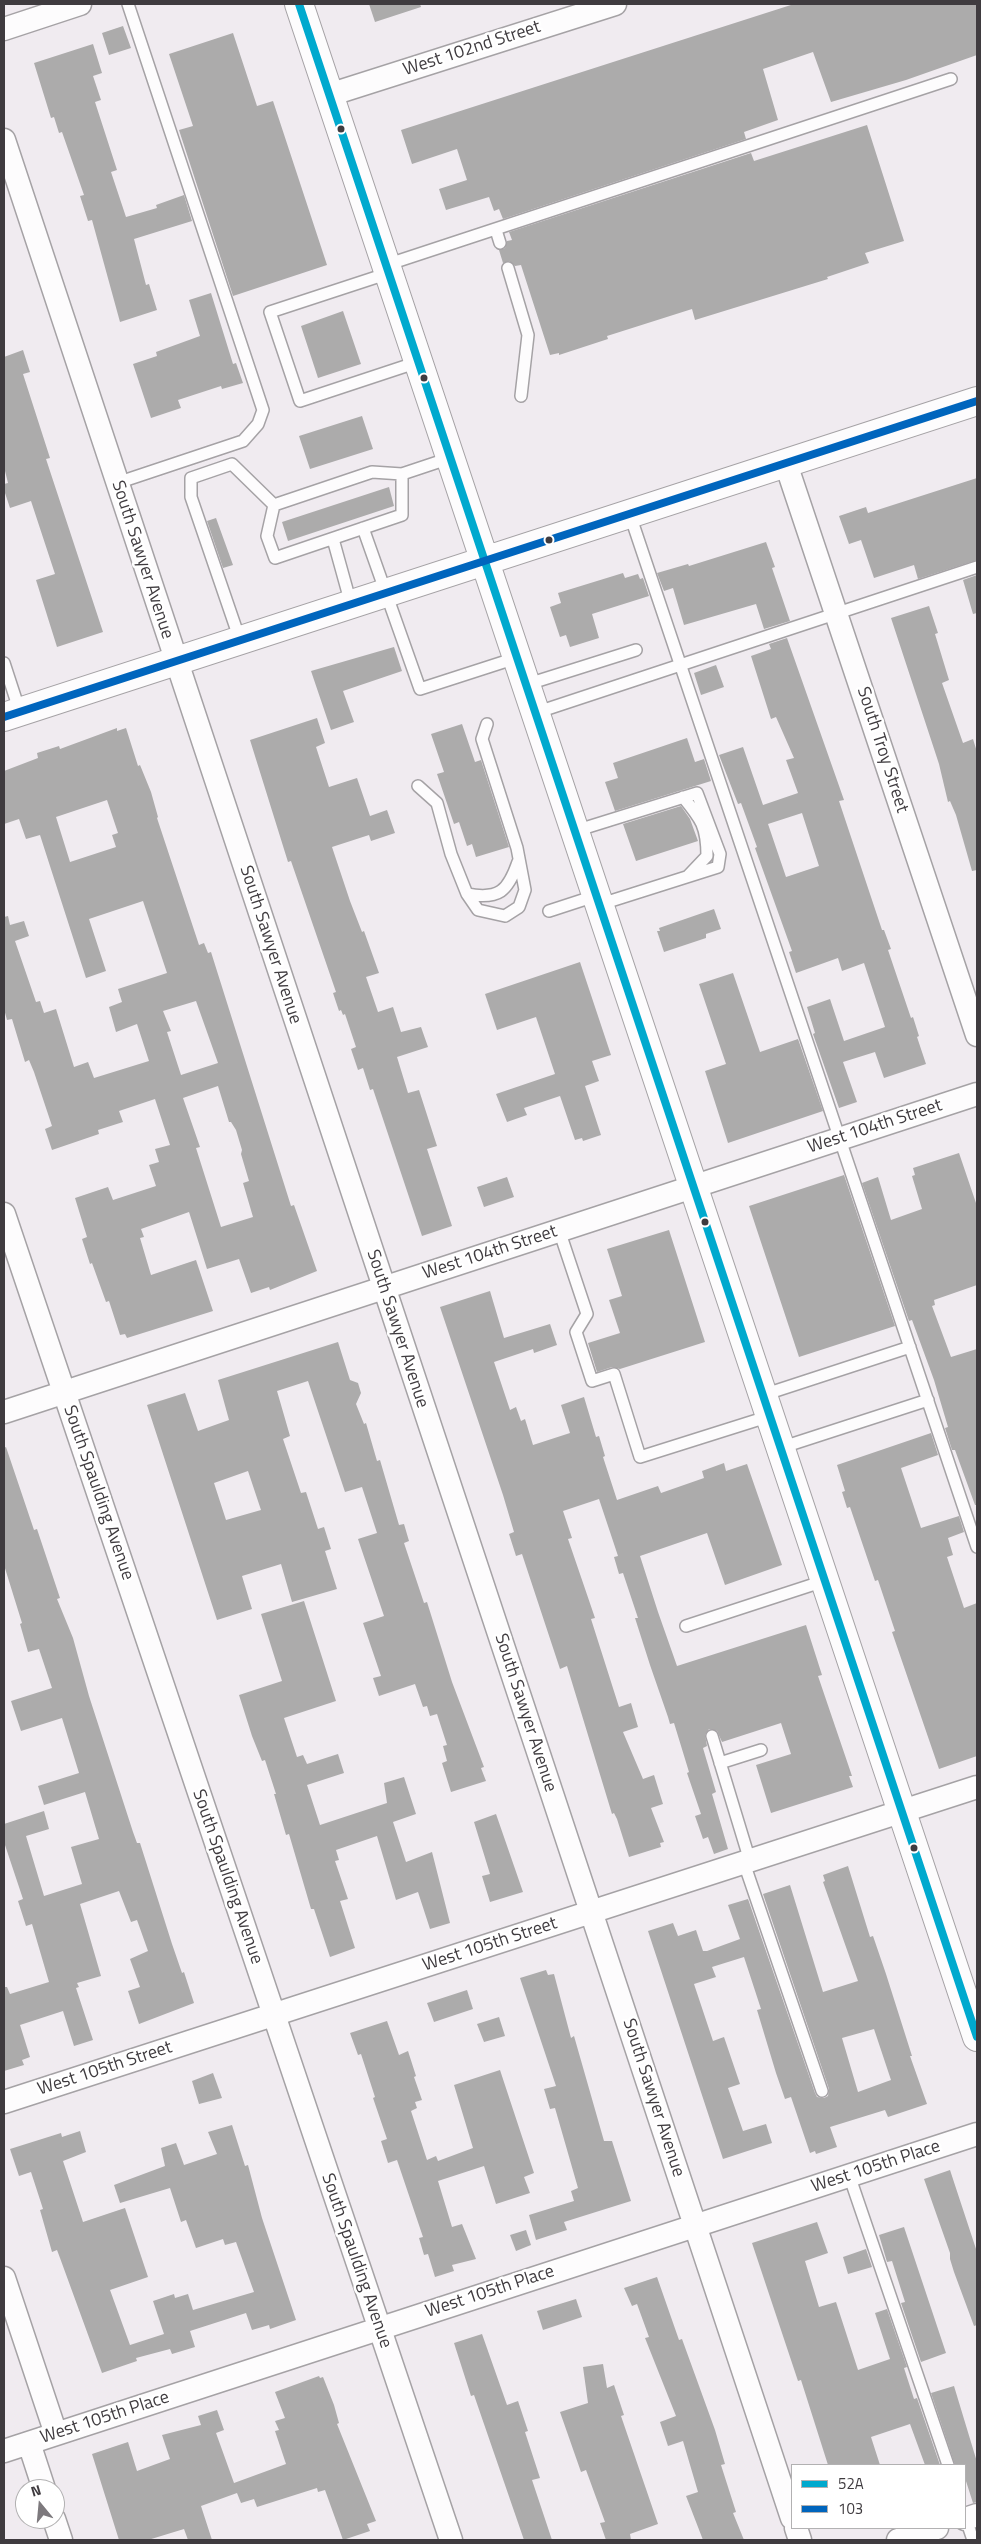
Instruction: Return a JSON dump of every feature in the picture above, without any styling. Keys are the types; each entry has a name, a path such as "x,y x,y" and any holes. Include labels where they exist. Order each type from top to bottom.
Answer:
{"main road":[{"path":"299,4 977,2037"},
{"path":"12,714 486,562 977,401"}],"street":[{"name":"West 102nd Street","path":"330,95 615,4"},
{"path":"4,29 69,5"},
{"name":"South Sawyer Avenue","path":"4,140 791,2515"},
{"name":"South Troy Street","path":"786,464 977,1035"},
{"name":"West 104th Street","path":"4,1412 977,1094"},
{"name":"South Spaulding Avenue","path":"4,1214 450,2540"},
{"name":"West 105th Street","path":"4,2102 977,1787"},
{"name":"West 105th Place","path":"4,2451 977,2134"},
{"path":"4,2278 56,2434"},
{"path":"29,2443 41,2479"},
{"path":"898,2540 934,2529"}],"lane":[{"path":"117,483 243,441 258,424 263,410 128,4"},
{"path":"418,362 300,401 270,312 496,230 951,80"},
{"path":"496,230 500,243"},
{"path":"508,268 528,335 521,396"},
{"path":"274,505 372,472 402,474 451,457"},
{"path":"240,640 190,497 191,478 232,464 274,505"},
{"path":"274,505 267,536 275,558 402,515 402,474"},
{"path":"630,515 977,1547"},
{"path":"363,528 420,689 516,658"},
{"path":"333,538 352,604"},
{"path":"534,713 680,663 977,567"},
{"path":"525,685 636,650"},
{"path":"4,663 12,714"},
{"path":"418,786 437,803 451,854 467,894 478,910 505,916 519,907 525,890 519,860 482,739 488,724"},
{"path":"549,911 686,877 707,856 707,841 702,820 683,797 574,831"},
{"path":"467,894 484,897 501,892 511,882 519,860"},
{"path":"559,1230 587,1314 576,1332 592,1381 614,1374 640,1457 910,1347"},
{"path":"780,1448 928,1400"},
{"path":"686,1626 824,1581"},
{"path":"712,1736 747,1862 822,2091"},
{"path":"720,1763 761,1750"},
{"path":"849,2176 948,2464"},
{"path":"968,2516 974,2540"}],"building":[{"path":"369,4 420,4 421,7 375,22"},
{"path":"794,4 977,4 977,55 906,80 831,102 813,52 763,69 778,120 744,132 746,139 503,219 499,209 494,211 489,197 446,210 439,189 467,180 457,149 412,164 401,130"},
{"path":"123,26 131,48 109,55 102,33"},
{"path":"233,33 257,106 273,101 327,265 233,296 179,130 193,126 169,54"},
{"path":"93,44 102,73 93,76 101,100 95,102 117,170 111,172 126,217 157,208 156,205 184,195 192,221 134,239 146,285 149,284 157,310 120,322 92,220 88,221 80,196 84,195 62,132 59,133 54,117 51,118 34,63"},
{"path":"867,125 904,241 865,253 869,263 827,277 828,279 695,320 692,309 607,336 608,339 559,355 559,353 550,355 521,265 515,266 509,261 503,263 499,250 505,248 507,241 512,240 509,232 751,153 754,161"},
{"path":"211,293 233,364 236,363 243,383 222,389 221,386 178,400 181,408 151,418 133,364 157,356 156,352 200,336 189,300"},
{"path":"343,311 361,364 318,378 301,326"},
{"path":"23,350 30,372 23,374 50,458 46,459 103,632 57,647 36,580 55,574 31,501 10,508 4,490 4,484 8,483 4,467 4,357"},
{"path":"362,416 373,449 310,469 299,436"},
{"path":"977,478 977,560 918,579 914,565 874,578 861,540 849,544 839,516 866,507 868,513"},
{"path":"389,487 394,506 288,541 282,522"},
{"path":"216,518 233,565 223,568 207,521"},
{"path":"766,542 775,567 772,568 790,621 764,629 756,604 684,625 673,588 664,591 657,573 688,564 689,566"},
{"path":"623,573 625,578 638,574 640,579 643,578 649,596 592,614 599,638 570,647 566,635 560,637 550,607 561,603 558,593"},
{"path":"977,575 977,613 973,614 963,580"},
{"path":"929,606 938,633 935,634 949,680 942,683 963,743 973,739 977,752 977,870 972,871 956,815 950,801 948,802 939,764 891,618"},
{"path":"787,638 844,800 839,801 882,930 884,930 891,949 888,950 911,1018 913,1017 926,1064 884,1078 875,1052 843,1062 857,1102 839,1108 813,1034 815,1033 807,1007 830,999 844,1041 885,1027 864,963 842,971 838,958 796,973 789,952 792,951 755,848 757,847 741,803 738,804 719,755 743,747 763,805 798,793 786,760 794,758 776,717 771,719 751,656 771,649 769,644","holes":["802,813 819,866 786,877 768,824"]},
{"path":"394,647 402,671 343,691 354,722 331,730 311,671"},
{"path":"716,665 724,687 701,695 694,673"},
{"path":"317,718 325,743 316,747 329,787 357,778 370,816 387,810 395,833 371,841 369,835 332,847 350,901 362,932 364,931 379,973 366,977 378,1012 393,1007 401,1032 421,1027 428,1047 397,1057 408,1093 419,1090 437,1146 427,1149 452,1226 422,1236 373,1089 370,1090 363,1068 358,1070 351,1049 356,1047 345,1014 343,1015 341,1010 339,1011 333,993 336,992 291,861 288,862 250,740"},
{"path":"462,724 475,762 481,760 509,847 476,857 472,844 467,846 459,822 454,824 437,774 444,772 431,734"},
{"path":"117,728 117,731 126,728 138,766 140,765 151,792 157,818 199,945 204,943 208,953 211,952 291,1206 294,1205 317,1271 270,1290 269,1287 251,1293 239,1259 207,1269 189,1212 141,1229 144,1237 140,1238 151,1275 196,1260 213,1311 127,1338 125,1334 120,1335 109,1301 106,1302 92,1263 90,1264 82,1239 87,1237 75,1198 108,1187 113,1200 156,1186 149,1165 159,1162 155,1149 170,1145 155,1099 119,1111 123,1122 98,1130 99,1134 52,1150 45,1129 52,1126 34,1072 29,1060 25,1062 12,1019 7,1020 4,1009 4,917 8,916 10,925 24,921 29,936 15,941 36,1002 40,1001 44,1013 56,1009 74,1067 88,1062 94,1078 149,1061 137,1024 116,1032 109,1007 122,1002 118,989 167,973 143,901 89,919 106,971 86,978 40,835 26,839 19,819 4,824 4,771 38,758 37,753 59,746 60,749","holes":["107,800 118,833 112,835 116,847 70,862 56,817","196,1001 218,1063 181,1075 167,1032 171,1031 163,1011","218,1086 229,1122 231,1122 236,1130 242,1150 241,1154 249,1181 243,1183 253,1217 221,1227 196,1148 200,1147 183,1098"]},
{"path":"687,738 695,762 704,759 711,781 615,811 605,782 618,778 613,763"},
{"path":"681,806 690,819 698,841 636,861 623,824"},
{"path":"714,909 721,929 706,934 706,938 664,952 657,931 660,931 659,928"},
{"path":"580,962 611,1055 592,1061 599,1081 585,1086 601,1135 583,1141 582,1138 575,1140 560,1096 524,1108 527,1115 507,1122 496,1094 555,1074 536,1017 497,1030 485,994"},
{"path":"733,973 760,1052 798,1039 823,1111 728,1143 705,1071 726,1064 699,984"},
{"path":"959,1153 977,1206 977,1285 934,1300 935,1305 932,1306 951,1357 977,1349 977,1505 975,1505 955,1450 952,1450 945,1428 948,1427 934,1380 912,1320 909,1321 862,1183 878,1177 891,1220 922,1209 912,1176 915,1175 913,1168"},
{"path":"844,1175 895,1326 799,1357 749,1206"},
{"path":"507,1177 514,1197 484,1207 477,1187"},
{"path":"669,1230 705,1342 620,1369 612,1367 597,1372 588,1343 620,1333 609,1300 622,1296 607,1249"},
{"path":"490,1291 504,1338 550,1324 557,1345 534,1353 533,1349 494,1362 510,1410 516,1407 521,1421 525,1419 533,1445 570,1433 561,1405 584,1397 596,1437 599,1436 605,1456 603,1457 617,1500 658,1486 661,1493 704,1478 702,1471 724,1463 726,1471 747,1464 782,1565 725,1585 707,1533 640,1556 658,1612 677,1666 806,1625 822,1675 818,1676 852,1776 849,1776 853,1787 771,1813 756,1765 791,1754 781,1723 722,1742 717,1731 709,1729 705,1735 707,1746 703,1748 716,1792 712,1794 728,1849 714,1854 708,1837 703,1839 695,1816 701,1814 687,1773 689,1772 674,1723 670,1724 650,1665 635,1618 638,1618 623,1573 619,1574 614,1557 618,1556 599,1499 563,1511 572,1538 568,1539 595,1618 591,1619 619,1707 631,1703 638,1727 623,1732 643,1779 654,1775 663,1804 651,1808 664,1842 660,1843 661,1847 629,1857 617,1819 614,1813 612,1814 567,1666 560,1669 522,1554 516,1556 509,1534 514,1532 503,1495 440,1307"},
{"path":"338,1342 350,1380 358,1383 361,1393 356,1404 364,1424 366,1423 377,1461 380,1460 399,1525 404,1524 409,1541 404,1543 424,1603 427,1602 452,1682 484,1767 481,1768 486,1781 451,1792 442,1763 447,1761 443,1746 447,1745 437,1714 430,1716 427,1706 423,1707 415,1684 379,1696 373,1678 381,1676 363,1623 384,1616 358,1539 377,1533 362,1487 345,1492 308,1381 277,1391 290,1436 283,1439 301,1493 306,1492 318,1529 324,1527 331,1549 325,1551 337,1589 292,1602 281,1564 242,1576 252,1609 217,1620 147,1405 185,1393 198,1431 229,1420 218,1380","holes":["248,1471 261,1510 226,1520 214,1483"]},
{"path":"931,1433 938,1455 901,1468 921,1528 959,1516 964,1532 948,1538 953,1555 947,1557 964,1608 977,1603 977,1756 939,1769 892,1632 895,1631 878,1580 875,1581 850,1507 847,1508 842,1492 845,1491 837,1465"},
{"path":"6,1447 34,1530 37,1529 60,1598 57,1599 73,1638 89,1696 133,1832 137,1843 140,1843 172,1944 194,2003 139,2024 128,1991 140,1987 130,1959 148,1951 137,1920 131,1922 119,1891 80,1904 101,1976 77,1983 79,1987 76,1988 93,2040 74,2046 63,2011 20,2025 30,2057 22,2060 24,2065 4,2071 4,1987 7,1987 10,1994 49,1982 32,1924 26,1926 18,1901 23,1899 4,1842 4,1824 44,1811 49,1829 26,1836 44,1896 82,1884 71,1847 99,1839 85,1792 44,1805 38,1786 79,1773 62,1718 21,1731 11,1701 52,1688 39,1649 28,1652 20,1624 22,1623 4,1565 4,1448"},
{"path":"304,1601 336,1701 284,1718 297,1757 303,1755 307,1764 338,1754 344,1773 307,1785 320,1825 387,1803 384,1783 404,1777 416,1814 393,1822 406,1862 432,1852 450,1923 430,1929 418,1892 396,1900 377,1836 336,1850 339,1860 335,1861 348,1899 340,1901 355,1948 330,1957 314,1909 311,1909 289,1834 286,1835 265,1760 262,1761 252,1736 239,1695 282,1681 261,1614"},
{"path":"496,1814 523,1892 490,1902 482,1876 490,1874 474,1822"},
{"path":"848,1866 870,1937 873,1936 886,1974 912,2056 910,2056 927,2104 888,2117 885,2110 830,2127 837,2147 816,2154 815,2151 810,2153 791,2097 785,2099 776,2073 757,2010 761,2009 744,1957 712,1967 716,1977 694,1984 713,2041 724,2037 740,2084 728,2088 743,2131 766,2124 772,2143 723,2159 648,1931 673,1923 678,1936 696,1930 703,1951 707,1951 740,1939 728,1905 748,1899 815,2093 817,2097 824,2098 828,2096 829,2089 763,1894 790,1885 823,1992 858,1981 823,1882 825,1881 823,1875","holes":["874,2029 891,2080 858,2092 842,2038"]},
{"path":"546,1970 548,1975 554,1974 571,2038 574,2036 604,2141 612,2141 631,2201 564,2222 567,2230 536,2240 529,2215 574,2201 571,2191 578,2188 555,2108 550,2109 544,2089 556,2086 520,1978"},
{"path":"467,1990 473,2009 434,2022 427,2003"},
{"path":"499,2017 505,2036 484,2042 477,2024"},
{"path":"387,2021 399,2055 408,2051 416,2076 414,2077 422,2100 415,2102 417,2108 411,2111 427,2160 436,2156 438,2161 473,2148 454,2085 500,2070 534,2173 524,2177 530,2193 496,2204 484,2166 438,2181 452,2227 462,2224 476,2259 452,2265 454,2271 435,2277 428,2254 424,2255 419,2238 423,2237 397,2160 388,2163 381,2141 387,2139 373,2098 375,2097 361,2054 358,2055 350,2033"},
{"path":"213,2073 222,2098 199,2104 192,2081"},
{"path":"232,2125 245,2166 248,2165 262,2218 296,2320 270,2329 269,2325 252,2330 246,2313 190,2331 195,2347 172,2354 170,2349 136,2358 137,2361 102,2373 57,2250 52,2252 40,2210 43,2209 31,2172 19,2176 10,2149 61,2133 62,2137 80,2131 86,2152 63,2161 83,2222 125,2208 148,2277 110,2290 130,2345 164,2334 153,2301 174,2294 175,2298 188,2294 193,2310 254,2292 236,2242 225,2245 223,2239 196,2248 186,2220 181,2222 170,2188 120,2203 114,2185 165,2166 161,2148 176,2143 184,2165 217,2154 208,2132"},
{"path":"950,2170 977,2252 977,2325 974,2326 954,2272 950,2253 924,2179"},
{"path":"817,2222 828,2253 805,2261 819,2307 836,2302 858,2370 890,2359 875,2313 887,2309 907,2367 904,2368 914,2399 917,2398 940,2464 925,2464 910,2424 871,2437 880,2464 828,2464 801,2380 798,2381 752,2243"},
{"path":"904,2227 946,2353 921,2362 901,2303 905,2302 892,2261 887,2262 879,2235"},
{"path":"526,2230 531,2245 516,2251 510,2235"},
{"path":"866,2249 872,2267 848,2274 843,2257"},
{"path":"657,2277 679,2340 682,2339 715,2430 725,2464 721,2465 736,2512 733,2513 744,2540 703,2540 686,2496 698,2492 683,2441 668,2446 660,2422 676,2416 645,2338 649,2337 637,2304 632,2306 624,2288"},
{"path":"576,2299 582,2317 543,2330 537,2311"},
{"path":"482,2334 507,2405 518,2401 528,2431 525,2432 540,2478 532,2480 552,2540 524,2540 474,2395 471,2396 454,2343"},
{"path":"603,2364 607,2388 614,2385 624,2415 621,2416 658,2524 630,2534 631,2540 606,2540 600,2523 605,2522 586,2470 581,2472 560,2412 588,2403 583,2367"},
{"path":"319,2376 320,2378 323,2377 334,2405 339,2423 337,2424 376,2521 367,2524 370,2531 343,2540 325,2490 318,2492 317,2488 257,2507 254,2499 241,2503 237,2493 201,2506 212,2540 188,2540 184,2529 148,2540 119,2540 92,2454 128,2442 137,2471 170,2459 162,2435 201,2425 198,2416 217,2410 224,2430 216,2433 234,2483 286,2464 275,2431 279,2430 275,2421 285,2418 275,2392"},
{"path":"954,2386 977,2462 977,2502 973,2503 966,2481 966,2464 955,2464 931,2393"}],"transit line":[{"name":"52A","path":"299,4 977,2037"},
{"name":"103","path":"4,717 977,401"}]}
